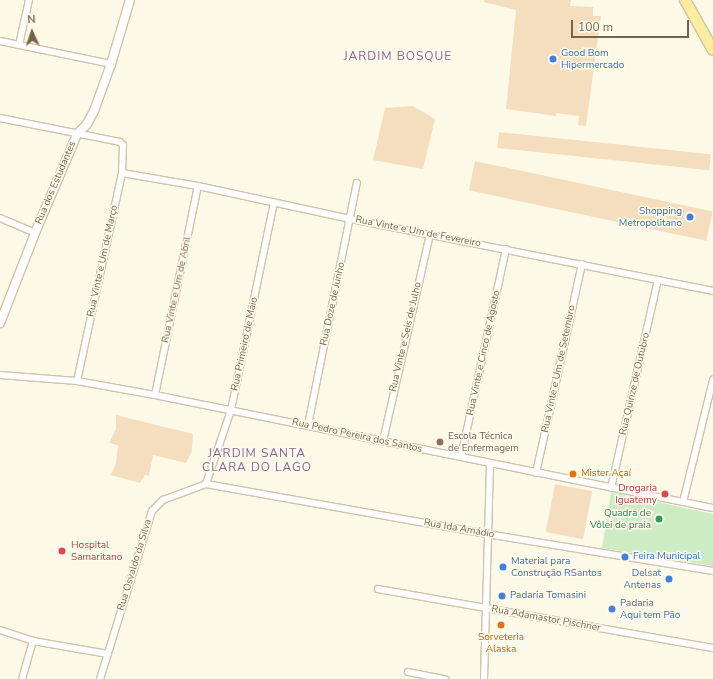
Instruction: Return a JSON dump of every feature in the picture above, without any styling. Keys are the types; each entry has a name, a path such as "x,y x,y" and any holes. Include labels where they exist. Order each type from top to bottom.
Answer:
{"main road":[{"path":"685,0 713,50"}],"street":[{"path":"19,45 29,0"},
{"name":"Rua dos Estudantes","path":"0,322 4,303 77,134 87,124 94,111 111,64 130,0"},
{"path":"0,41 111,64"},
{"path":"0,118 77,134"},
{"name":"Rua Vinte e Um de Março","path":"77,134 120,142 124,149 122,173 77,381"},
{"name":"Rua Vinte e Um de Fevereiro","path":"122,173 198,186 350,219 713,291"},
{"name":"Rua Doze de Junho","path":"308,425 358,183"},
{"name":"Rua Vinte e Um de Abril","path":"155,395 198,186"},
{"name":"Rua Primeiro de Maio","path":"206,484 231,410 274,202"},
{"path":"0,218 34,232"},
{"name":"Rua Vinte e Seis de Julho","path":"383,441 430,234"},
{"name":"Rua Vinte e Cinco de Agosto","path":"461,457 506,249"},
{"name":"Rua Vinte e Um de Setembro","path":"536,473 582,264"},
{"name":"Rua Quinze de Outubro","path":"612,488 658,280"},
{"name":"Rua Pedro Pereira dos Santos","path":"0,375 77,381 155,395 713,508"},
{"path":"683,502 713,380"},
{"path":"484,679 490,463"},
{"name":"Rua Ida Amádio","path":"206,484 488,534 713,571"},
{"name":"Rua Osvaldo da Silva","path":"100,679 152,511 163,500 206,484"},
{"name":"Rua Adamastor Pischner","path":"378,589 713,648"},
{"path":"0,630 34,641 108,654"},
{"path":"22,679 34,641"},
{"path":"408,672 445,679"}],"green space":[{"path":"611,492 713,514 713,566 602,548"}],"building":[{"name":"Good Bom Hipermercado","path":"484,0 571,0 570,6 593,7 593,16 601,16 586,126 578,125 579,116 556,113 556,116 506,109 516,10 484,2"},
{"path":"413,106 435,119 423,169 373,160 385,108"},
{"path":"499,132 711,154 709,170 497,148"},
{"path":"475,161 713,212 706,241 469,190"},
{"path":"116,415 193,434 192,451 186,463 153,455 149,476 145,475 140,483 111,475 116,463 118,445 109,443 116,429"},
{"path":"555,484 592,491 583,539 546,532"}],"place":[{"name":"Good Bom Hipermercado","path":"553,59"},
{"name":"Shopping Metropolitano","path":"690,217"},
{"name":"Escola Técnica de Enfermagem","path":"440,442"},
{"name":"Mister Açaí","path":"573,474"},
{"name":"Drogaria Iguatemy","path":"665,494"},
{"name":"Quadra de Vôlei de praia","path":"659,519"},
{"name":"Hospital Samaritano","path":"62,551"},
{"name":"Feira Municipal","path":"625,557"},
{"name":"Material para Construção RSantos","path":"503,567"},
{"name":"Delsat Antenas","path":"669,579"},
{"name":"Padaria Tomasini","path":"502,596"},
{"name":"Padaria Aqui tem Pão","path":"612,609"},
{"name":"Sorveteria Alaska","path":"501,625"}],"district":[{"name":"JARDIM BOSQUE","path":"398,57"},
{"name":"JARDIM SANTA CLARA DO LAGO","path":"257,461"}]}
